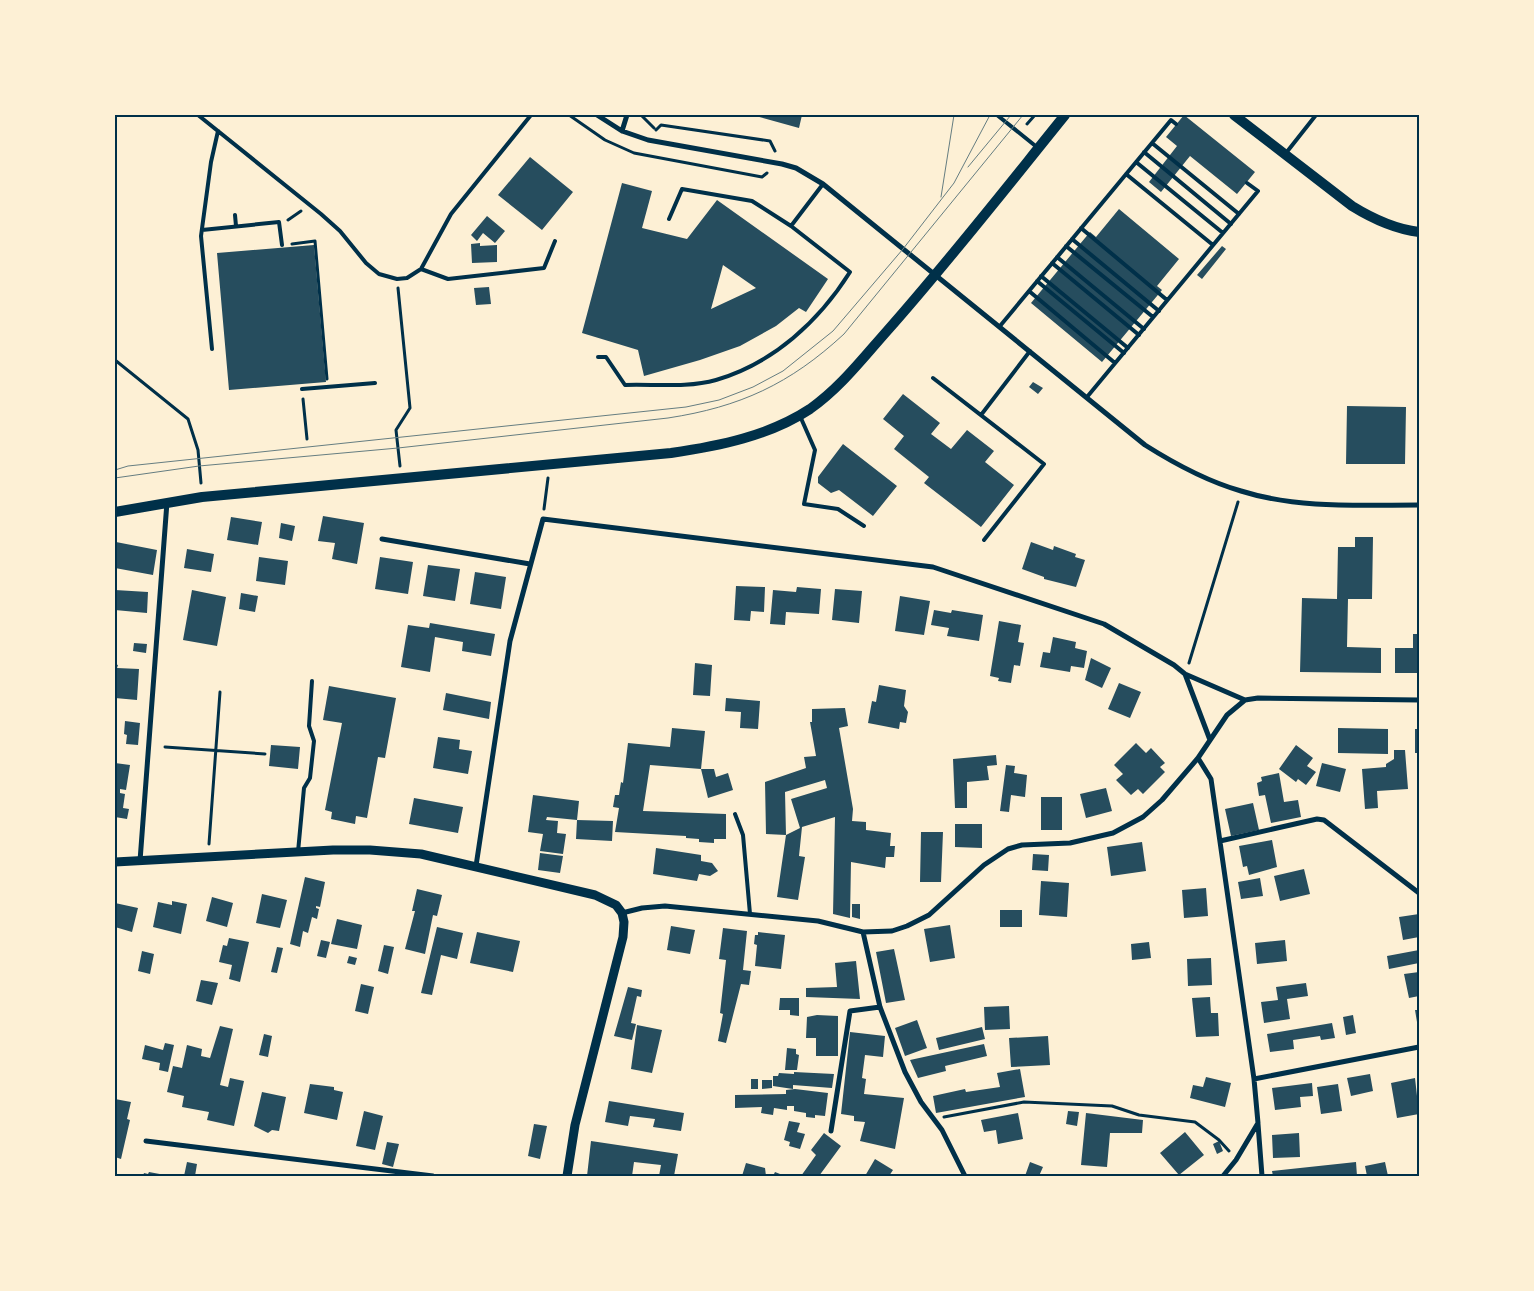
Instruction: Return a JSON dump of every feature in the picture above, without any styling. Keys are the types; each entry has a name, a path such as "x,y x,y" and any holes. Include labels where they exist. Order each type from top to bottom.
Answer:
{"main road":[{"path":"115,512 202,496 710,448 743,439 810,409 837,387 936,276 1065,115"},
{"path":"1234,115 1352,206 1372,219 1402,230 1419,232"}],"street":[{"path":"597,115 622,131 648,140 782,164 796,168 823,184 1145,445 1172,462 1202,477 1242,492 1283,500 1324,505 1419,505"},
{"path":"622,131 627,115"},
{"path":"140,861 167,501"},
{"path":"476,866 510,641 543,519 933,567 1104,624 1174,665 1185,674 1245,700"},
{"path":"382,539 530,564"},
{"path":"1185,674 1210,740"},
{"path":"622,913 642,908 665,906 818,921 863,932 892,931 917,922 928,915 984,865 1008,849 1022,845 1070,842 1113,834 1143,817 1162,800 1198,758 1226,716 1245,700 1258,698 1419,700"},
{"path":"1198,758 1211,779 1254,1079 1262,1176"},
{"path":"1220,841 1317,819 1324,820 1419,893"},
{"path":"115,862 370,850 422,854 595,895 616,905 622,913 624,922 623,936 575,1126 567,1176"},
{"path":"863,932 880,1007 905,1072 934,1119 965,1176"},
{"path":"831,1131 850,1011 880,1007"},
{"path":"1254,1079 1419,1047"},
{"path":"1223,1176 1236,1160 1258,1123"},
{"path":"146,1141 433,1176"}],"lane":[{"path":"198,115 340,231 366,263 379,274 397,280 407,278 421,269 452,214 531,115"},
{"path":"997,115 1038,148"},
{"path":"1285,155 1316,115"},
{"path":"1000,326 1171,120 1176,124"},
{"path":"212,349 202,230 211,162 218,130"},
{"path":"1152,143 1238,214"},
{"path":"1144,152 1231,224"},
{"path":"1136,162 1223,233"},
{"path":"1126,174 1213,245"},
{"path":"1087,397 1258,192 1247,182"},
{"path":"791,226 823,184"},
{"path":"598,357 606,357 625,386 716,380 758,362 798,336 832,300 850,272 791,226 752,201 682,189 669,219"},
{"path":"235,215 236,226"},
{"path":"202,230 279,222 282,245"},
{"path":"1081,228 1168,300"},
{"path":"1072,239 1159,311"},
{"path":"421,269 448,279 544,268 555,241"},
{"path":"1066,246 1153,317"},
{"path":"1057,257 1144,329"},
{"path":"1052,263 1139,335"},
{"path":"1041,276 1128,348"},
{"path":"1037,281 1124,353"},
{"path":"1028,291 1115,363"},
{"path":"981,415 1030,351"},
{"path":"933,378 1044,464 984,540"},
{"path":"302,389 375,382"},
{"path":"800,414 815,450 804,504 838,509 864,526"},
{"path":"298,852 304,788 310,778 314,741 309,726 312,681"},
{"path":"735,814 743,835 750,914"}],"path":[{"path":"641,115 656,130"},
{"path":"1027,124 1035,115"},
{"path":"580,124 584,119"},
{"path":"648,140 661,125 770,142 782,164"},
{"path":"280,225 304,210"},
{"path":"282,245 315,241 328,387"},
{"path":"397,280 410,408 396,430 401,478"},
{"path":"115,360 188,419 198,450 202,496"},
{"path":"302,389 307,439"},
{"path":"544,505 547,485"},
{"path":"1185,674 1242,492"},
{"path":"208,857 220,692"},
{"path":"165,747 265,754"},
{"path":"934,1119 1024,1102 1112,1106 1139,1115 1195,1122 1219,1140 1236,1160"}],"building":[{"path":"752,115 802,115 799,128"},
{"path":"1184,115 1255,172 1237,194 1190,156 1161,192 1149,182 1177,146 1166,137"},
{"path":"530,157 573,192 542,230 498,195"},
{"path":"622,183 652,191 642,228 687,239 717,200 828,279 806,312 799,308 776,326 740,346 644,376 638,350 582,333","holes":["723,265 756,288 711,309"]},
{"path":"1119,209 1179,259 1157,286 1162,290 1102,362 1031,303 1090,232 1096,237"},
{"path":"487,216 505,231 495,243 483,233 477,241 471,235"},
{"path":"480,243 480,246 497,245 497,262 472,263 471,244"},
{"path":"314,245 326,382 229,390 217,253"},
{"path":"1222,246 1226,249 1202,279 1197,275"},
{"path":"489,287 491,304 476,305 474,288"},
{"path":"1033,382 1043,388 1038,394 1029,387"},
{"path":"903,394 940,423 931,434 951,449 967,430 994,451 985,462 1014,485 981,527 924,483 929,477 894,449 904,436 883,419"},
{"path":"1347,406 1406,407 1405,464 1346,464"},
{"path":"843,444 897,486 873,516 839,490 831,493 818,483 818,477"},
{"path":"323,516 364,523 357,564 332,559 335,543 318,541"},
{"path":"231,517 262,522 258,545 227,540"},
{"path":"281,523 295,526 292,541 279,538"},
{"path":"1355,537 1373,537 1372,599 1348,599 1347,647 1381,648 1381,673 1300,672 1302,598 1337,599 1338,547 1355,547"},
{"path":"116,542 157,550 153,575 115,568"},
{"path":"1031,542 1053,550 1054,546 1076,554 1075,557 1085,560 1076,587 1044,579 1044,577 1022,569"},
{"path":"187,549 214,554 211,572 184,568"},
{"path":"259,557 288,561 285,585 256,581"},
{"path":"380,557 413,562 408,594 375,589"},
{"path":"428,565 460,569 455,601 423,596"},
{"path":"475,572 506,577 501,609 470,604"},
{"path":"736,586 765,587 764,612 751,611 750,621 734,620"},
{"path":"797,587 821,589 819,614 786,612 785,625 770,624 773,590 796,592"},
{"path":"835,589 862,591 859,623 832,620"},
{"path":"115,590 148,592 147,613 115,610"},
{"path":"192,590 226,597 217,646 183,640"},
{"path":"241,593 258,596 255,612 239,609"},
{"path":"900,596 930,601 924,635 895,631"},
{"path":"934,610 951,613 952,610 983,615 979,641 947,636 949,628 931,625"},
{"path":"999,621 1021,625 1018,642 1024,643 1020,666 1014,665 1011,683 998,681 999,678 990,676"},
{"path":"430,623 495,634 491,656 462,651 463,642 435,637 430,672 401,667 408,625 429,628"},
{"path":"1413,634 1419,634 1419,673 1395,673 1395,648 1413,648"},
{"path":"1053,637 1076,642 1075,648 1087,651 1084,668 1071,666 1070,672 1040,667 1043,652 1050,653"},
{"path":"134,643 147,644 146,653 133,651"},
{"path":"1091,658 1111,668 1102,688 1085,680"},
{"path":"695,663 712,665 710,696 693,695"},
{"path":"115,664 118,665 117,668 139,669 137,700 115,698"},
{"path":"1119,683 1141,692 1130,718 1108,709"},
{"path":"879,685 906,690 904,706 908,712 906,723 900,722 899,729 868,723 872,701 876,702"},
{"path":"329,686 396,698 385,758 378,757 367,818 356,816 355,824 331,819 332,812 325,810 342,723 323,720"},
{"path":"446,693 491,702 489,719 443,710"},
{"path":"726,698 760,701 758,729 740,728 741,712 725,711"},
{"path":"845,708 848,726 839,728 853,809 852,821 866,822 866,830 891,833 890,846 895,846 894,857 886,857 885,868 851,862 850,918 833,914 835,817 802,827 799,856 805,857 798,900 777,897 786,835 766,834 765,782 806,768 804,757 816,756 810,722 812,722 812,709","holes":["825,780 827,788 791,799 800,828 786,835 785,792"]},
{"path":"125,721 140,723 138,745 126,744 127,735 124,734"},
{"path":"672,728 705,731 701,769 650,765 643,811 726,814 726,839 714,839 714,843 699,842 699,839 686,838 686,836 615,832 619,808 613,807 615,795 619,795 621,782 623,783 628,743 670,747"},
{"path":"1338,728 1388,729 1388,754 1338,753"},
{"path":"1415,729 1419,729 1419,753 1415,753"},
{"path":"438,737 460,740 459,749 472,751 468,774 433,768"},
{"path":"1136,743 1146,753 1151,748 1165,763 1160,767 1165,772 1143,794 1138,789 1131,795 1116,780 1123,774 1114,765"},
{"path":"271,745 300,747 298,769 269,766"},
{"path":"1296,745 1313,758 1307,766 1316,772 1306,785 1298,779 1296,782 1279,769"},
{"path":"1394,750 1405,750 1408,789 1377,791 1378,808 1365,809 1362,769 1386,767 1386,764 1394,759"},
{"path":"996,755 997,765 987,766 989,780 967,782 967,808 955,808 953,759"},
{"path":"115,763 130,765 126,790 120,789 120,793 125,794 123,808 129,809 127,819 115,817"},
{"path":"1322,763 1346,769 1340,792 1316,786"},
{"path":"1006,765 1015,766 1014,773 1027,775 1025,797 1011,795 1009,812 1000,811"},
{"path":"701,769 714,769 716,777 728,773 733,790 708,798"},
{"path":"1279,773 1284,802 1298,800 1301,817 1271,823 1265,795 1259,796 1257,783 1262,781 1261,777"},
{"path":"1106,788 1112,811 1086,818 1080,794"},
{"path":"533,795 579,801 577,820 547,817 546,820 558,821 557,833 566,834 563,854 540,851 543,834 528,832"},
{"path":"1041,797 1062,797 1062,830 1041,830"},
{"path":"414,798 463,807 458,833 409,824"},
{"path":"1253,803 1259,830 1231,836 1225,809"},
{"path":"577,820 613,821 612,841 576,839"},
{"path":"955,824 982,824 982,848 955,847"},
{"path":"921,832 943,832 941,882 920,882"},
{"path":"1272,840 1277,867 1249,875 1247,866 1243,867 1239,846"},
{"path":"1142,842 1146,871 1111,876 1107,847"},
{"path":"656,848 701,855 701,861 712,863 718,871 710,876 699,874 697,881 653,874"},
{"path":"540,853 563,856 560,873 538,870"},
{"path":"1033,854 1049,855 1048,871 1032,870"},
{"path":"1304,869 1310,894 1280,901 1274,876"},
{"path":"305,877 325,882 320,907 316,906 319,909 317,919 312,917 308,933 303,931 300,947 290,944"},
{"path":"1260,878 1263,896 1241,899 1238,882"},
{"path":"1041,881 1069,883 1067,917 1039,915"},
{"path":"1206,888 1208,916 1184,918 1182,890"},
{"path":"417,889 442,895 437,916 433,915 425,954 405,949 415,911 412,911"},
{"path":"262,894 287,900 280,928 256,923"},
{"path":"212,897 233,903 227,927 206,921"},
{"path":"172,901 187,904 181,934 153,927 158,902 172,905"},
{"path":"115,903 138,908 132,932 115,927"},
{"path":"852,904 860,904 860,919 852,917"},
{"path":"1000,910 1022,910 1022,927 1000,927"},
{"path":"1419,914 1419,937 1403,940 1399,917"},
{"path":"337,919 362,925 357,949 331,944"},
{"path":"950,925 955,958 930,962 924,929"},
{"path":"671,926 695,930 690,954 667,950"},
{"path":"437,927 463,933 457,959 441,955 432,995 421,993"},
{"path":"723,928 747,931 743,970 751,971 749,985 741,984 726,1043 718,1041 723,1014 720,1013 726,960 719,959"},
{"path":"477,932 520,941 513,972 470,963"},
{"path":"758,932 785,935 781,969 755,966 757,945 754,944 755,935 758,935"},
{"path":"229,938 249,942 240,982 229,979 232,965 219,962 223,945 227,946"},
{"path":"321,940 330,942 326,958 317,956"},
{"path":"1285,940 1287,961 1257,964 1255,943"},
{"path":"1149,942 1151,958 1132,960 1131,944"},
{"path":"384,945 394,947 388,974 378,971"},
{"path":"277,947 283,948 277,973 271,972"},
{"path":"894,949 905,1000 886,1003 876,952"},
{"path":"1419,950 1419,963 1389,969 1387,956"},
{"path":"142,951 154,954 150,974 138,971"},
{"path":"349,956 357,958 355,965 347,963"},
{"path":"1211,958 1212,985 1188,986 1187,959"},
{"path":"856,961 860,999 806,997 806,988 837,987 835,963"},
{"path":"1419,972 1419,996 1409,998 1404,974"},
{"path":"201,980 218,983 212,1005 196,1001"},
{"path":"1306,983 1308,996 1287,999 1290,1019 1264,1023 1261,1002 1278,1000 1276,987"},
{"path":"361,984 374,987 368,1014 355,1011"},
{"path":"628,987 642,990 641,997 637,996 631,1023 636,1024 632,1040 614,1036"},
{"path":"1210,997 1211,1013 1218,1013 1219,1036 1196,1037 1192,998"},
{"path":"780,998 799,998 799,1016 790,1015 790,1010 779,1010"},
{"path":"1009,1006 1010,1029 985,1030 984,1007"},
{"path":"1415,1010 1419,1010 1419,1028 1418,1028"},
{"path":"817,1015 838,1016 838,1056 816,1056 816,1038 806,1038 807,1017"},
{"path":"1353,1015 1356,1033 1346,1035 1343,1017"},
{"path":"917,1020 927,1048 905,1056 895,1028"},
{"path":"1332,1023 1335,1038 1321,1040 1320,1036 1293,1040 1294,1049 1270,1052 1267,1034"},
{"path":"637,1025 662,1030 652,1073 631,1069"},
{"path":"220,1026 233,1029 220,1085 228,1087 230,1078 244,1081 234,1126 207,1120 209,1112 182,1107 184,1096 167,1092 173,1066 182,1068 187,1045 202,1049 201,1056 210,1058"},
{"path":"982,1027 985,1039 939,1050 936,1038"},
{"path":"850,1032 885,1036 883,1057 865,1055 862,1078 866,1079 864,1094 904,1098 895,1149 860,1141 865,1122 854,1121 854,1116 841,1114"},
{"path":"264,1034 272,1036 268,1057 259,1055"},
{"path":"1048,1036 1050,1065 1011,1067 1009,1038"},
{"path":"165,1043 174,1045 168,1072 159,1070 160,1063 142,1059 145,1045 163,1050"},
{"path":"984,1044 987,1056 945,1066 946,1071 918,1078 910,1060"},
{"path":"787,1048 796,1049 796,1054 799,1055 797,1070 785,1070"},
{"path":"1020,1069 1025,1097 936,1113 933,1096 965,1089 966,1092 1000,1087 997,1073"},
{"path":"794,1072 834,1074 832,1088 793,1085 793,1089 773,1086 773,1076 778,1076 779,1073 794,1074"},
{"path":"1370,1074 1373,1091 1351,1096 1347,1078"},
{"path":"1206,1077 1231,1083 1225,1107 1190,1098 1193,1085 1203,1087"},
{"path":"1415,1078 1419,1114 1397,1118 1391,1083"},
{"path":"751,1079 758,1079 758,1089 751,1089"},
{"path":"762,1080 772,1080 772,1088 762,1089"},
{"path":"1312,1083 1313,1096 1300,1097 1301,1107 1275,1110 1272,1088"},
{"path":"310,1084 334,1087 334,1090 343,1092 337,1120 304,1113"},
{"path":"1338,1084 1342,1111 1321,1114 1317,1087"},
{"path":"795,1089 828,1093 825,1116 815,1115 815,1118 806,1117 806,1113 794,1111 794,1106 787,1106 787,1110 774,1108 773,1115 761,1113 762,1107 735,1108 735,1095 786,1094 786,1090"},
{"path":"262,1092 286,1097 279,1131 272,1130 268,1133 254,1126"},
{"path":"115,1099 131,1102 127,1119 130,1120 121,1159 115,1157"},
{"path":"609,1101 684,1113 681,1131 653,1127 655,1119 630,1116 628,1126 605,1122"},
{"path":"364,1111 383,1116 375,1150 356,1146"},
{"path":"1068,1111 1079,1112 1077,1126 1066,1124"},
{"path":"1018,1113 1023,1139 998,1144 996,1130 984,1132 981,1120"},
{"path":"1086,1113 1143,1120 1142,1133 1110,1133 1107,1167 1081,1165"},
{"path":"789,1121 800,1123 797,1132 805,1134 800,1149 789,1146 790,1142 784,1140"},
{"path":"534,1124 547,1126 540,1159 528,1156"},
{"path":"1185,1132 1204,1155 1179,1175 1160,1153"},
{"path":"824,1133 841,1146 819,1176 801,1176 816,1155 811,1150"},
{"path":"1299,1133 1300,1157 1273,1158 1272,1135"},
{"path":"591,1141 678,1154 674,1176 659,1176 661,1165 634,1162 632,1176 587,1176"},
{"path":"1219,1141 1223,1151 1217,1154 1213,1144"},
{"path":"387,1142 399,1144 393,1167 382,1164"},
{"path":"875,1159 893,1170 889,1176 865,1176"},
{"path":"187,1162 197,1164 195,1176 184,1176"},
{"path":"1030,1162 1043,1167 1039,1176 1025,1176"},
{"path":"1356,1162 1357,1176 1273,1176 1272,1171"},
{"path":"1385,1162 1388,1176 1367,1176 1365,1166"},
{"path":"746,1163 765,1168 766,1176 742,1176"},
{"path":"149,1172 165,1175 143,1176 144,1173 148,1174"},
{"path":"775,1172 785,1176 773,1176"}],"tram line":[{"path":"941,197 954,115"},
{"path":"115,470 128,466 686,407 719,400 753,387 783,371 833,331 903,249 954,183 990,115"},
{"path":"968,167 1011,115"},
{"path":"115,478 199,466 398,448 668,418 741,400 784,380 824,352 844,334 1023,115"}]}
